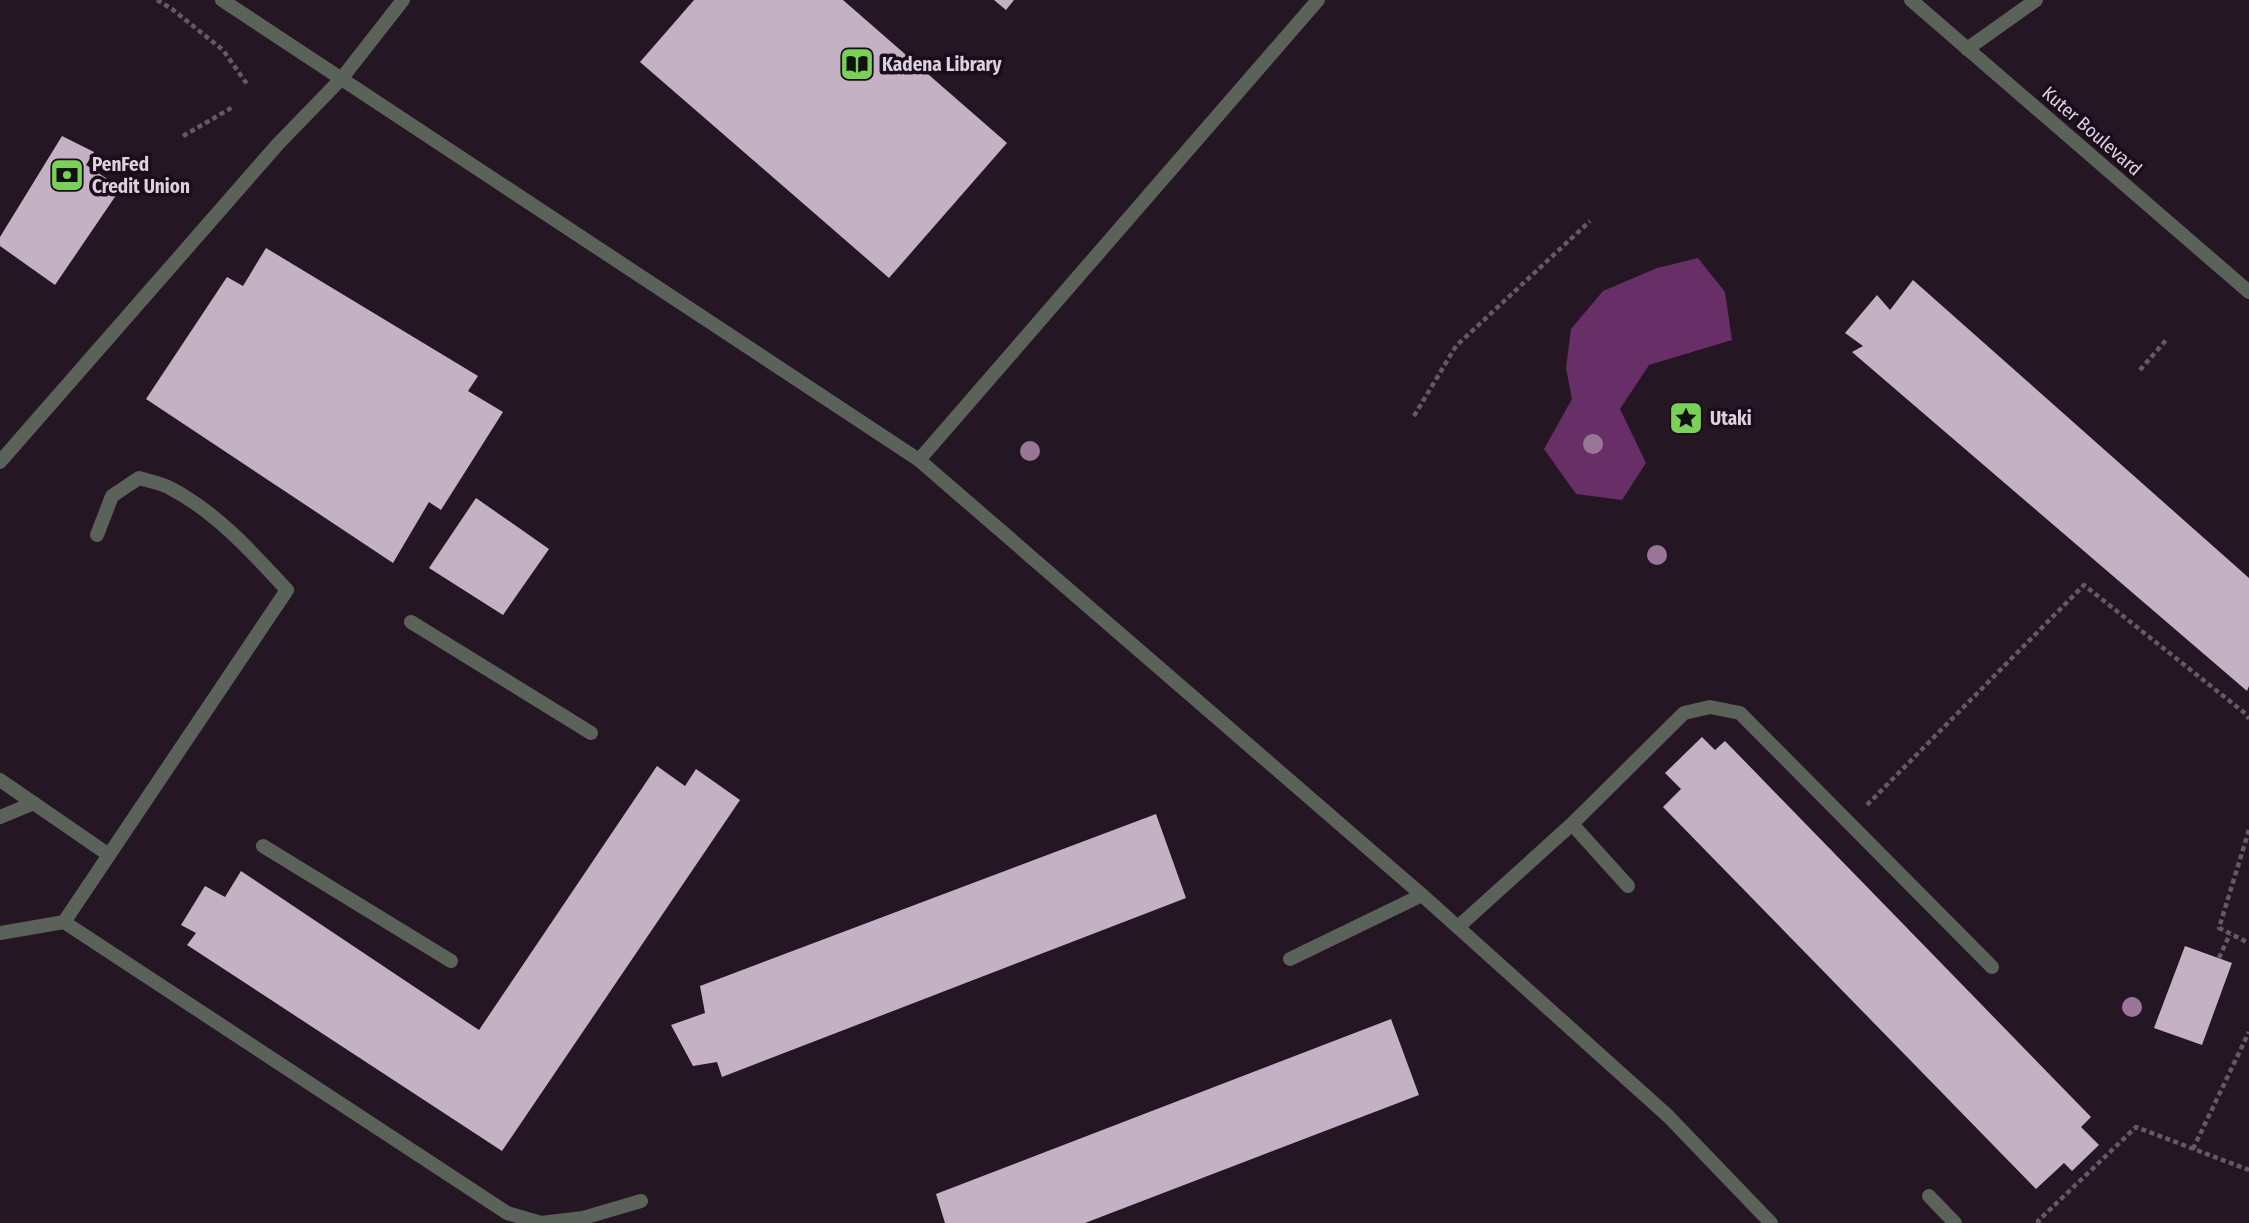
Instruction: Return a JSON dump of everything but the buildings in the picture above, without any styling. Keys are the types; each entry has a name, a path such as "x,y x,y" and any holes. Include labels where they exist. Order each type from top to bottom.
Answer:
{"street":[{"path":"222,0 919,460 1458,927 1668,1116 1771,1223"},
{"path":"0,462 278,144 342,78 403,0"},
{"path":"919,460 1318,0"},
{"name":"Kuter Boulevard","path":"1911,0 2249,292"},
{"path":"1967,49 2036,0"},
{"path":"64,922 287,590 253,553 200,505 167,486 139,478 112,496 97,535"},
{"path":"411,622 591,733"},
{"path":"1458,927 1572,824 1684,713 1710,707 1740,713 1992,967"},
{"path":"0,780 109,855"},
{"path":"0,817 34,803"},
{"path":"1572,824 1628,886"},
{"path":"263,846 451,961"},
{"path":"1290,959 1422,895"},
{"path":"0,933 64,922 507,1213 541,1223 583,1218 642,1201"},
{"path":"1929,1196 1955,1223"}],"path":[{"path":"157,0 223,50 247,84"},
{"path":"183,135 233,107"},
{"path":"1414,416 1456,346 1590,221"},
{"path":"2140,370 2167,339"},
{"path":"1849,823 2084,585 2249,719"},
{"path":"2249,830 2218,928 2249,943"},
{"path":"2220,958 2230,934"},
{"path":"2193,1149 2249,1032"},
{"path":"2040,1223 2038,1221 2136,1127 2249,1170"}],"shaded area":[{"path":"1698,258 1725,292 1732,340 1649,365 1620,409 1646,463 1622,500 1576,494 1544,449 1572,399 1566,368 1571,329 1603,291 1657,268"}],"place":[{"name":"Kadena Library","path":"857,64"},
{"name":"PenFed Credit Union","path":"67,175"},
{"name":"Utaki","path":"1686,418"}]}
